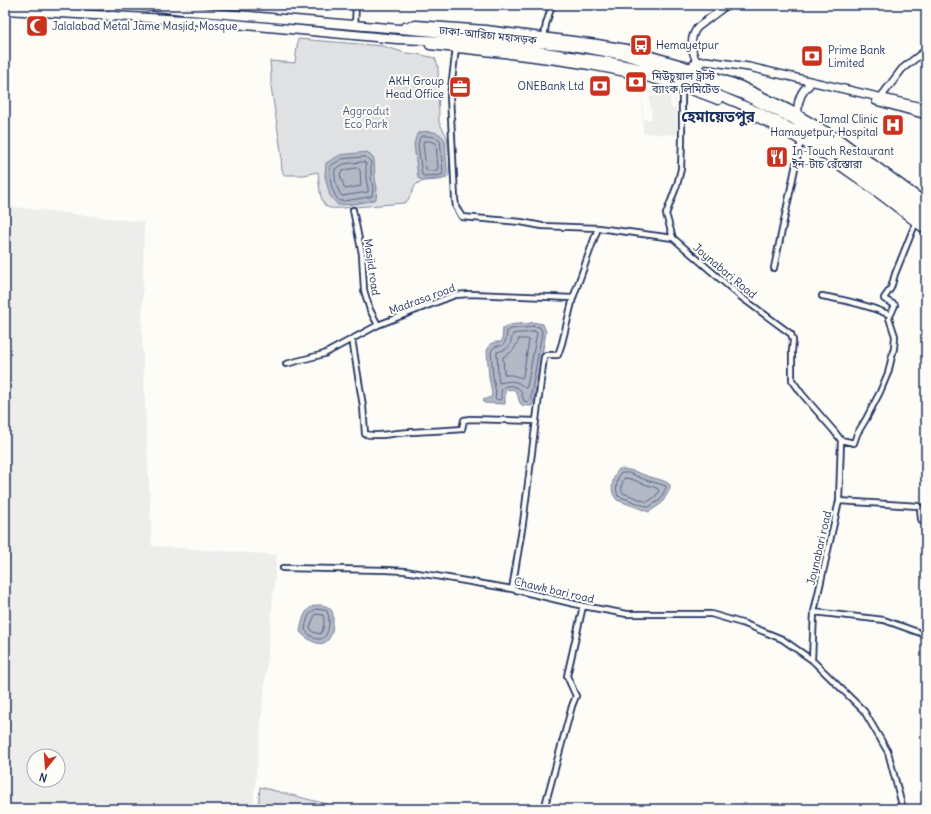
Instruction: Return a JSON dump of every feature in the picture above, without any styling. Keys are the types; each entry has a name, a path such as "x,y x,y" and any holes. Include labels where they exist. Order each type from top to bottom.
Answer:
{"highway":[{"name":"ঢাকা-আরিচা মহাসড়ক","path":"142,5 469,35 572,46 623,55 689,74 741,94 794,120 847,153 926,213"},
{"name":"ঢাকা-আরিচা মহাসড়ক","path":"5,10 202,21 397,39 451,41 570,55 648,70 682,81 754,110 795,130 838,156 886,190 926,223"},
{"path":"397,29 416,25 486,30 544,37 597,44 695,67 741,86 788,109 839,139 926,203"},
{"path":"397,39 424,45 558,60 604,67 682,87 750,114 801,140 869,186 926,230"}],"main road":[{"path":"695,67 706,61 750,67 880,100 926,114"},
{"path":"695,67 706,66 749,72 880,100 926,108"},
{"path":"798,115 800,98 803,90 809,85"}],"street":[{"path":"354,25 356,5"},
{"path":"544,37 546,24 552,5"},
{"path":"695,67 692,37 698,28 727,5"},
{"path":"456,48 450,96 455,199 456,207 460,215 464,218 500,220 542,226 598,228 673,238 666,214 677,185 681,169 682,87"},
{"path":"880,100 902,69 926,50"},
{"path":"774,268 801,140"},
{"name":"Masjid road","path":"353,210 362,254 364,290 370,310 378,325"},
{"path":"889,316 895,305 884,298 891,288 895,274 916,222"},
{"path":"512,588 523,523 544,358 546,355 558,355 573,298 598,228"},
{"name":"Joynabari Road","path":"673,238 742,297 791,334 793,340 792,380 841,440"},
{"name":"Madrasa road","path":"286,364 324,354 378,325 455,295 470,294 573,298"},
{"path":"822,296 836,298 878,309 889,316 895,336 894,348 888,373 880,392 857,434 854,443 841,440"},
{"path":"352,339 363,406 365,434 371,436 462,429 464,420 470,419 536,421"},
{"name":"Joynabari road","path":"812,660 814,612 839,501 841,440"},
{"path":"839,501 918,506 920,508 921,519 926,521"},
{"name":"Chawk bari road","path":"283,568 405,571 512,588 582,606 627,614 711,614 745,624 782,639 812,660 864,712 888,752 904,809"},
{"path":"544,809 576,696 568,676 582,606"},
{"path":"814,612 884,620 926,635"}],"shaded area":[{"path":"641,91 676,91 677,135 643,133","holes":["675,92 675,109 671,108 670,96 649,96 652,119 643,119 642,94"]},
{"path":"5,206 144,222 142,337 152,546 277,555 253,809 5,809"}],"green space":[{"name":"Aggrodut Eco Park","path":"298,39 383,46 406,53 435,58 438,66 439,122 447,137 450,160 449,175 440,180 418,183 408,200 404,203 330,208 324,205 322,201 318,172 304,175 284,175 271,86 270,61 295,63"},
{"path":"260,787 346,809 258,809"}],"water":[{"path":"421,132 438,133 445,140 447,172 445,177 424,180 418,178 414,144 417,134"},
{"path":"367,152 374,159 377,188 376,199 362,203 338,205 330,196 325,176 326,163 340,155"},
{"path":"532,322 543,324 546,332 532,406 522,405 516,392 510,389 505,391 505,404 484,403 483,400 491,397 492,394 487,351 490,344 502,341 503,328 513,324 527,324"},
{"path":"619,469 633,471 668,483 670,485 670,489 662,503 649,512 617,500 613,493 612,484"},
{"path":"317,605 328,607 331,609 333,614 332,632 326,642 322,643 313,642 300,632 304,615 309,609"}],"place":[{"name":"Jalalabad Metal Jame Masjid, Mosque","path":"37,26"},
{"name":"Hemayetpur","path":"641,45"},
{"name":"Prime Bank Limited","path":"812,56"},
{"name":"মিউচুয়াল ট্রাস্ট ব্যাংক লিমিটেড","path":"636,82"},
{"name":"ONEBank Ltd","path":"600,86"},
{"name":"AKH Group Head Office","path":"460,87"},
{"name":"Jamal Clinic Hamayetpur, Hospital","path":"893,125"},
{"name":"In-Touch Restaurant ইন-টাচ রেঁস্তোরা","path":"777,157"}],"district":[{"name":"হেমায়েতপুর","path":"718,116"}]}
